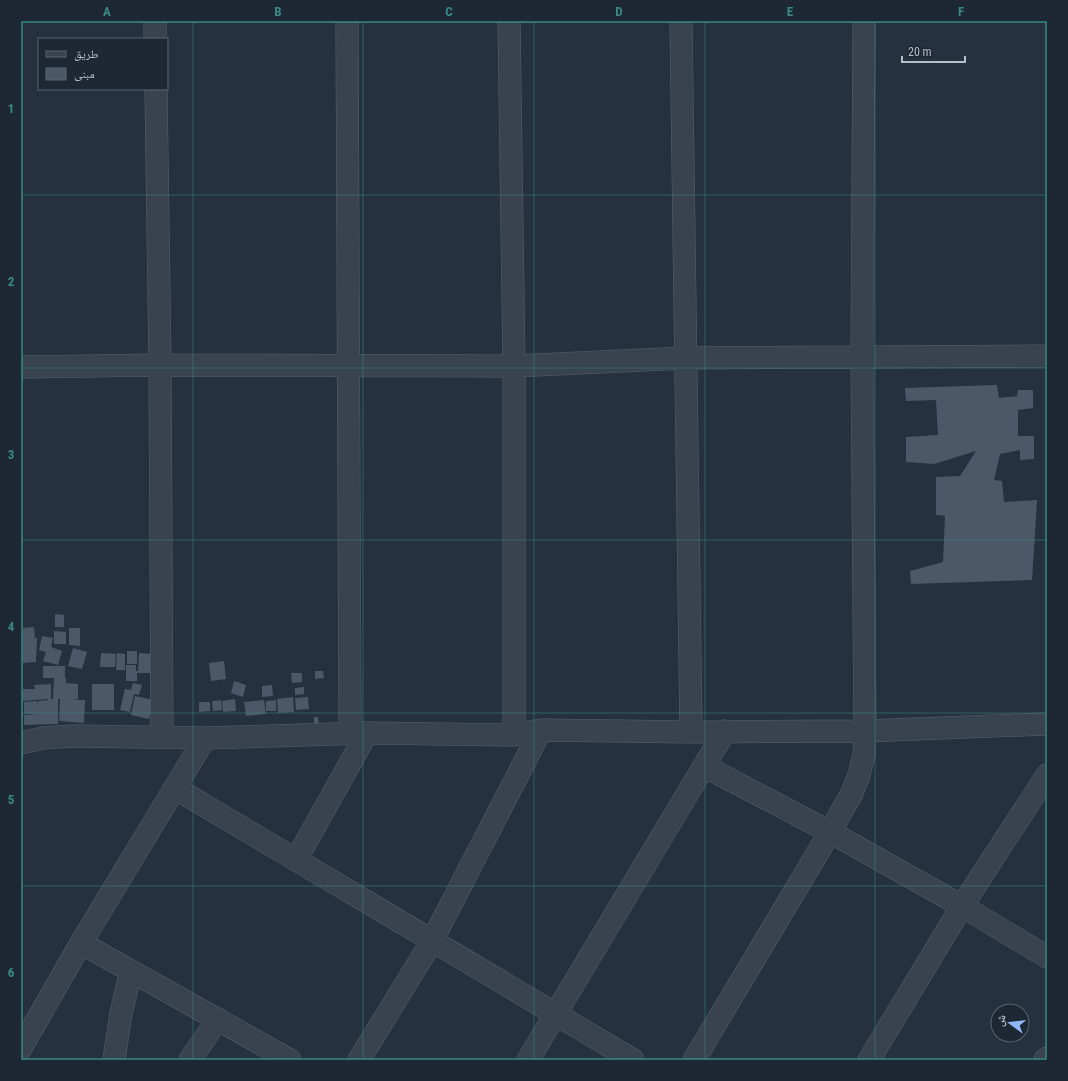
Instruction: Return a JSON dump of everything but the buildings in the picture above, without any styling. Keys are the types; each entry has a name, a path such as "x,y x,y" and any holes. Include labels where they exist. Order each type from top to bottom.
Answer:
{"street":[{"path":"155,21 155,38"},
{"path":"296,860 359,733 348,366 347,21"},
{"path":"509,21 514,366 514,734"},
{"path":"680,21 691,732"},
{"path":"694,1060 852,793 859,775 864,755 862,357 864,21"},
{"path":"156,90 160,365 162,737"},
{"path":"21,367 160,365 514,366 686,358 1047,356"},
{"path":"21,743 43,738 72,736 205,738 359,733 514,734 541,730 691,732 865,731 929,730 1047,724"},
{"path":"358,1060 432,941 541,730"},
{"path":"528,1060 725,731"},
{"path":"21,1048 81,942 205,738"},
{"path":"704,766 830,832 962,906 1047,957"},
{"path":"869,1060 962,906 1047,775"},
{"path":"175,788 633,1060"},
{"path":"81,942 290,1060"},
{"path":"114,1060 121,1013 131,971"},
{"path":"190,1060 218,1019"}]}
